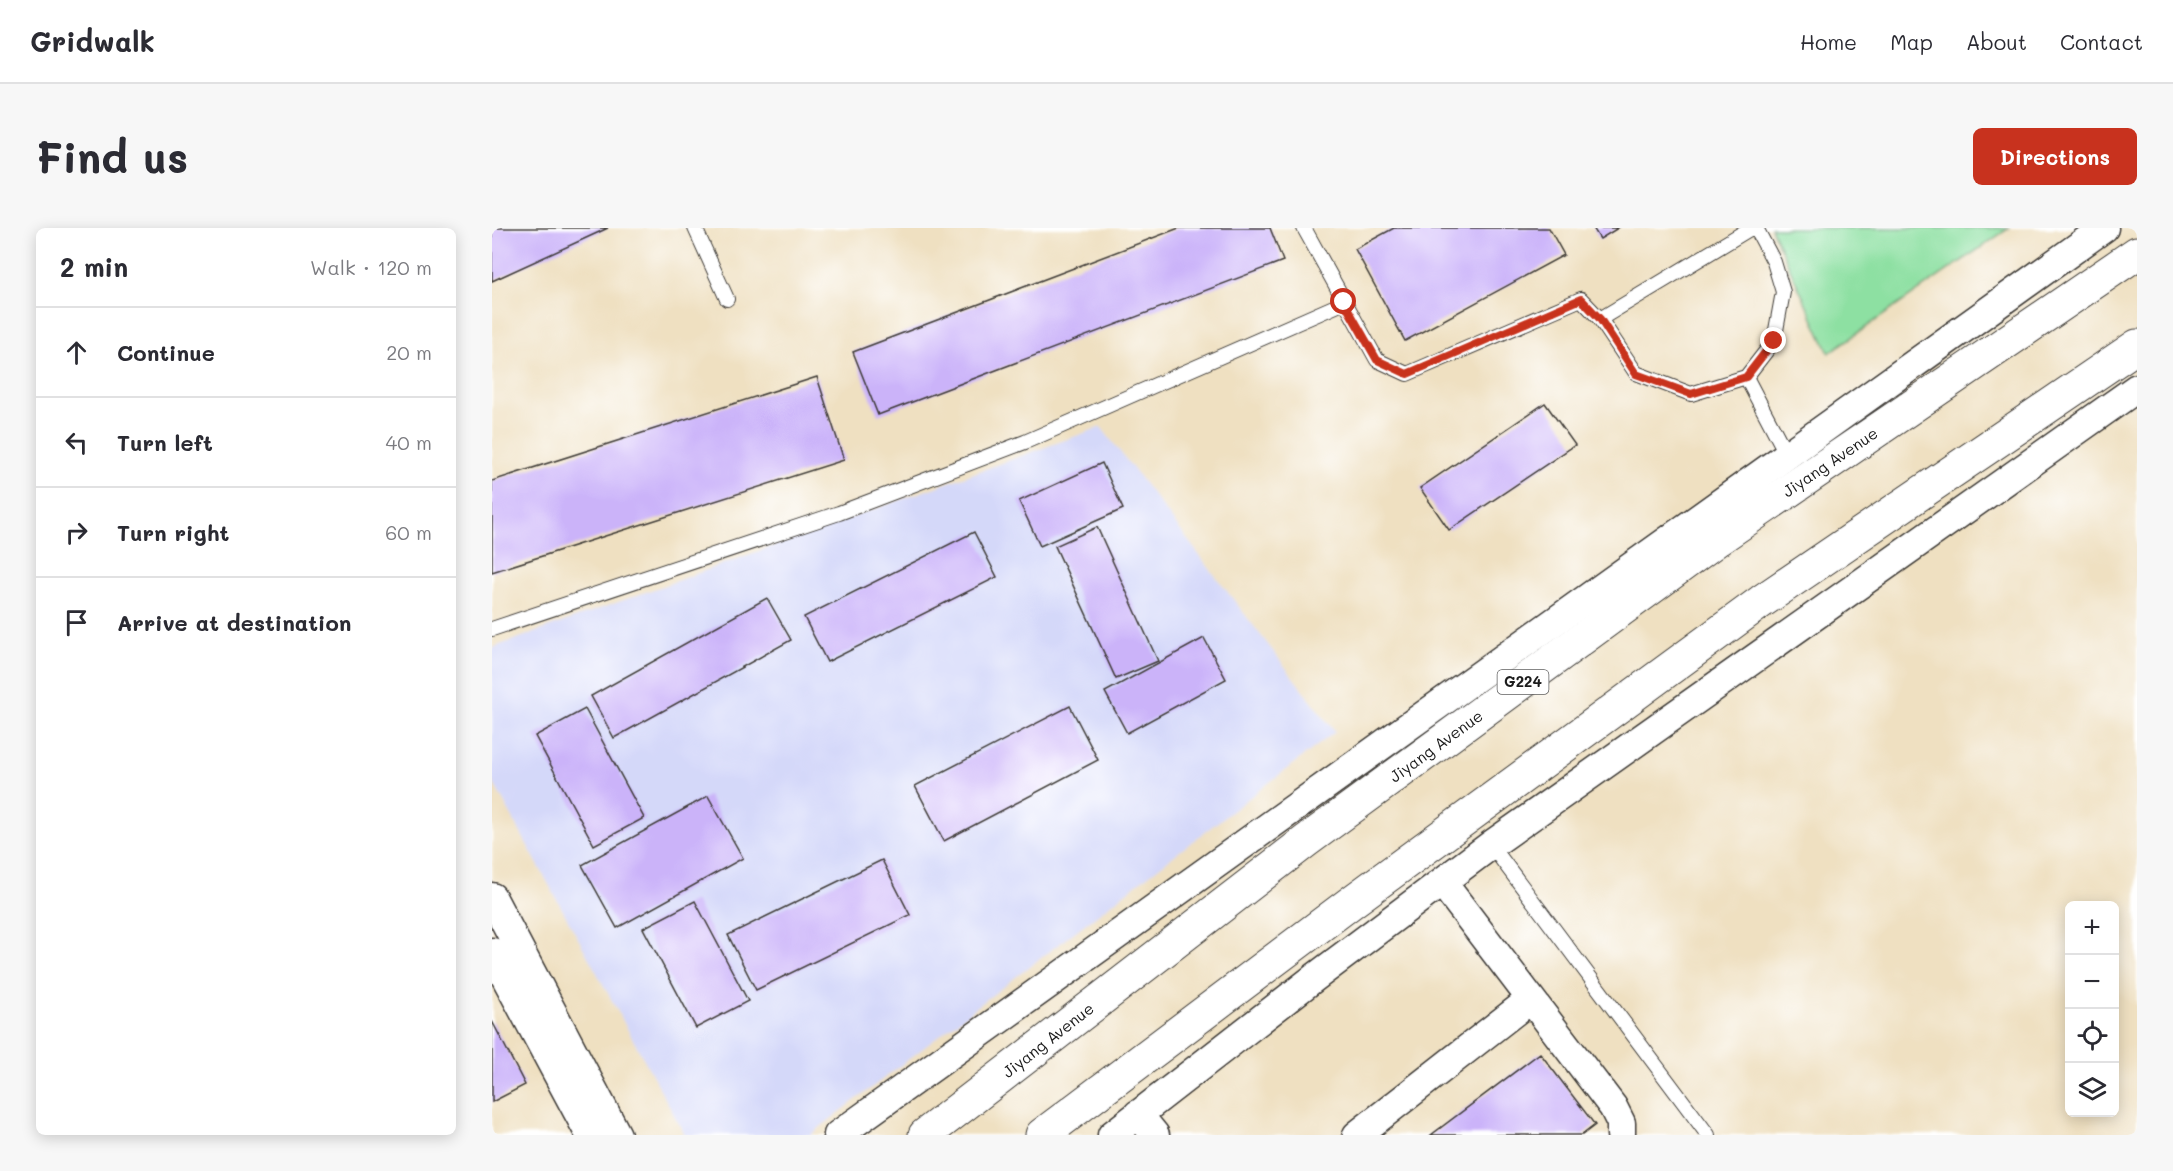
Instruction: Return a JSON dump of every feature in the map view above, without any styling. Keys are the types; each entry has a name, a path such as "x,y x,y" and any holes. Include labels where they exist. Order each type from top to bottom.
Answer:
{"highway":[{"name":"Jiyang Avenue","path":"925,1135 1306,841 1718,539 2137,253"},
{"path":"1042,1135 1353,902 1762,601 2137,346"}],"street":[{"path":"838,1135 2103,228"},
{"path":"1112,1135 1146,1124 1442,882 1491,845 2137,388"},
{"path":"1442,882 1612,1107 1621,1124 1621,1135"},
{"path":"492,897 617,1135"},
{"path":"492,952 590,1135"},
{"path":"1357,1135 1531,999"}],"lane":[{"path":"695,228 728,298"},
{"path":"1304,228 1377,360 1407,374 1581,299 1600,319 1636,374 1691,394 1746,377 1774,341 1784,292 1774,262 1756,228"},
{"path":"1600,319 1750,228"},
{"path":"492,629 839,513 1025,442 1344,302"},
{"path":"1746,377 1788,454"},
{"path":"1491,845 1708,1135"}],"shaded area":[{"path":"1101,427 1335,732 810,1135 685,1135 492,780 492,648"}],"green space":[{"path":"1771,228 2009,228 1829,353"}],"building":[{"path":"492,228 608,228 492,281"},
{"path":"1179,228 1270,228 1283,261 878,415 853,352"},
{"path":"1394,228 1549,228 1564,255 1405,341 1355,249"},
{"path":"1593,228 1618,228 1600,239"},
{"path":"817,377 844,460 492,572 492,481"},
{"path":"1545,403 1575,445 1449,530 1420,488"},
{"path":"1102,463 1123,509 1040,546 1019,501"},
{"path":"1097,527 1158,661 1116,679 1055,546"},
{"path":"974,532 997,577 827,662 804,617"},
{"path":"767,598 791,640 614,738 591,696"},
{"path":"1204,638 1226,679 1127,733 1105,692"},
{"path":"1070,706 1098,760 944,841 915,786"},
{"path":"585,709 644,818 594,845 535,736"},
{"path":"708,796 743,858 617,928 582,865"},
{"path":"882,860 910,915 756,990 728,935"},
{"path":"695,901 748,1001 696,1028 643,928"},
{"path":"492,1021 525,1085 492,1102"},
{"path":"1540,1053 1595,1125 1582,1135 1431,1135"}],"route":[{"path":"1344,302 1377,360 1407,374 1581,299 1600,319 1636,374 1691,394 1746,377 1774,341"}]}
